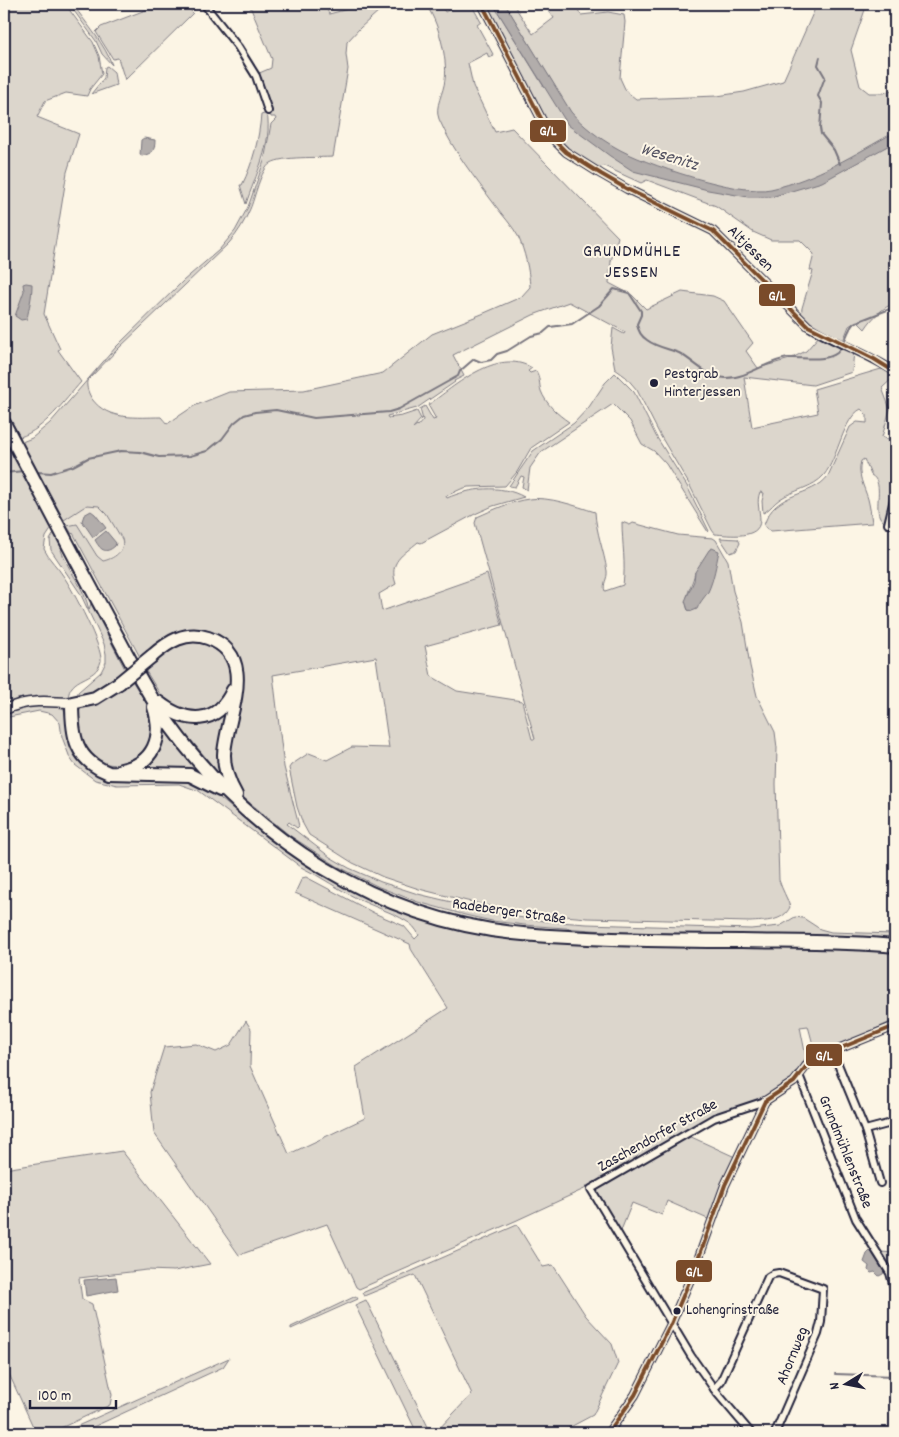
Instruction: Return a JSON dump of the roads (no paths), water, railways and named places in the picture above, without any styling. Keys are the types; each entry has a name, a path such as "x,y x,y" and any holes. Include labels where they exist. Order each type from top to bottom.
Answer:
{"highway":[{"path":"4,423 149,693 181,740 233,798"},
{"path":"233,798 190,775 116,774 104,771 91,764 78,748 74,735 72,703 95,698 120,683 168,643 180,637 200,636 214,640 225,648 233,660 237,680 235,702 225,746 224,764 231,787 244,808"},
{"path":"149,693 159,703 178,715 203,718 224,706 237,680"},
{"path":"104,771 126,769 140,763 148,756 155,745 158,724 149,693"},
{"name":"Radeberger Straße","path":"233,798 292,848 337,876 364,890 414,911 466,925 564,937 895,946"}],"street":[{"path":"204,4 238,47 256,76 268,111"},
{"name":"Altjessen","path":"482,4 534,105 556,142 566,152 627,189 713,231 808,326 885,365 895,372"},
{"path":"895,495 888,524 895,524"},
{"path":"4,710 37,701 72,703"},
{"name":"Zaschendorfer Straße","path":"671,1324 591,1189 714,1118 765,1101 794,1082 811,1060 895,1026"},
{"path":"833,1052 864,1130 880,1183"},
{"name":"Grundmühlenstraße","path":"799,1075 856,1219 890,1273 895,1291"},
{"path":"608,1433 635,1395 671,1324 696,1268 725,1185 765,1101"},
{"path":"864,1130 895,1122"},
{"name":"Ahornweg","path":"714,1389 723,1377 768,1276 779,1273 823,1290 821,1322 818,1334 775,1433"},
{"path":"671,1324 714,1389 750,1433"}],"waterway":[{"path":"820,57 818,65 825,77 818,96 822,103 821,134 834,150 840,164"},
{"path":"37,472 51,473 73,466 88,458 121,451 140,452 159,457 190,456 207,451 222,439 234,423 244,415 255,412 276,410 314,418 389,412 399,409 458,376 460,371 474,359 481,362 491,360 497,354 507,351 531,336 543,333 550,327 572,324 599,306 614,289 629,293 641,311 637,324 640,333 645,338 654,344 685,356 713,375 726,378 742,375 772,362 788,358 832,356 840,350 854,323 895,307"},
{"path":"4,473 24,471"},
{"path":"835,1374 895,1376"}],"place":[{"name":"Pestgrab Hinterjessen","path":"654,383"},
{"name":"Lohengrinstraße","path":"677,1311"}],"district":[{"name":"GRUNDMÜHLE JESSEN","path":"632,262"}],"water label":[{"name":"Wesenitz","path":"669,158"}]}
